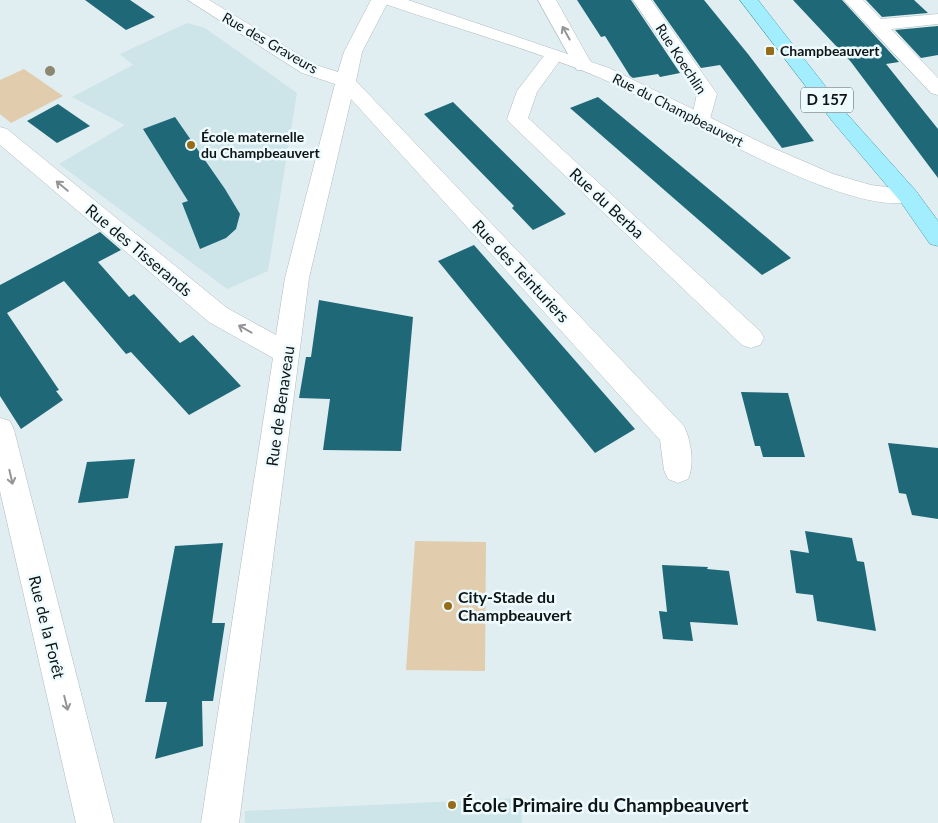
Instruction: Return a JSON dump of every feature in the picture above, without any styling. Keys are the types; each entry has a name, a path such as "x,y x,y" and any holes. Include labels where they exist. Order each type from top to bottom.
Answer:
{"main road":[{"name":"D 157","path":"749,0 840,118 908,196 936,233"}],"street":[{"name":"Rue des Graveurs","path":"197,0 309,69 345,81"},
{"name":"Rue de Benaveau","path":"220,823 297,278 353,52 380,0"},
{"name":"Rue du Champbeauvert","path":"391,0 584,66 655,96 744,144 834,182 861,191 908,196"},
{"path":"547,0 584,66"},
{"name":"Rue Koechlin","path":"642,0 707,94 701,121"},
{"path":"853,0 938,89"},
{"path":"878,25 938,18"},
{"name":"Rue du Berba","path":"554,56 527,91 517,119 751,338"},
{"name":"Rue des Teinturiers","path":"345,81 674,435 678,470"},
{"name":"Rue des Tisserands","path":"0,134 218,314 287,353"},
{"name":"Rue de la Forêt","path":"0,430 95,823"}],"shaded area":[{"name":"École maternelle du Champbeauvert","path":"187,23 205,28 297,93 268,271 227,289 59,164 125,125 72,97 133,65 120,54"},
{"path":"24,69 63,96 11,123 0,114 0,80"},
{"name":"City-Stade du Champbeauvert","path":"415,541 486,542 485,671 406,670"},
{"name":"École Primaire du Champbeauvert","path":"521,798 522,823 245,823 245,811"}],"building":[{"path":"85,0 130,0 155,17 126,30"},
{"path":"577,0 631,0 680,73 660,77 658,74 633,78 630,76 605,36 601,37"},
{"path":"653,0 704,0 814,141 782,148 720,65 701,68"},
{"path":"793,0 842,0 899,62 886,64 938,129 938,178 851,62"},
{"path":"866,0 914,0 928,13 882,17"},
{"path":"938,26 938,55 921,58 895,30"},
{"path":"598,97 791,258 762,275 570,108"},
{"path":"453,102 566,214 533,230 512,208 514,206 424,114"},
{"path":"58,104 90,126 57,143 27,121"},
{"path":"175,117 240,214 236,229 226,238 200,249 182,203 188,201 143,129"},
{"path":"100,232 121,250 98,262 129,297 134,294 180,343 193,335 241,386 189,415 131,352 126,354 64,281 7,313 59,390 56,391 63,400 21,429 0,396 0,285"},
{"path":"474,245 635,429 595,453 438,261"},
{"path":"319,300 413,317 401,451 323,450 330,399 299,398 306,357 311,357"},
{"path":"741,392 788,393 805,457 763,457 760,446 755,446"},
{"path":"888,443 938,448 938,519 912,515 906,494 899,493"},
{"path":"135,459 128,498 78,503 87,462"},
{"path":"805,531 852,538 857,561 864,562 876,631 817,621 813,595 796,593 790,550 809,553"},
{"path":"223,543 212,623 225,623 213,701 202,701 203,746 155,759 167,702 145,702 175,546"},
{"path":"662,565 708,567 707,569 729,571 738,625 690,622 693,641 663,639 659,611 667,612"}],"place":[{"name":"Champbeauvert","path":"770,51"},
{"name":"École maternelle du Champbeauvert","path":"191,145"},
{"name":"City-Stade du Champbeauvert","path":"448,606"},
{"name":"École Primaire du Champbeauvert","path":"452,805"}]}
